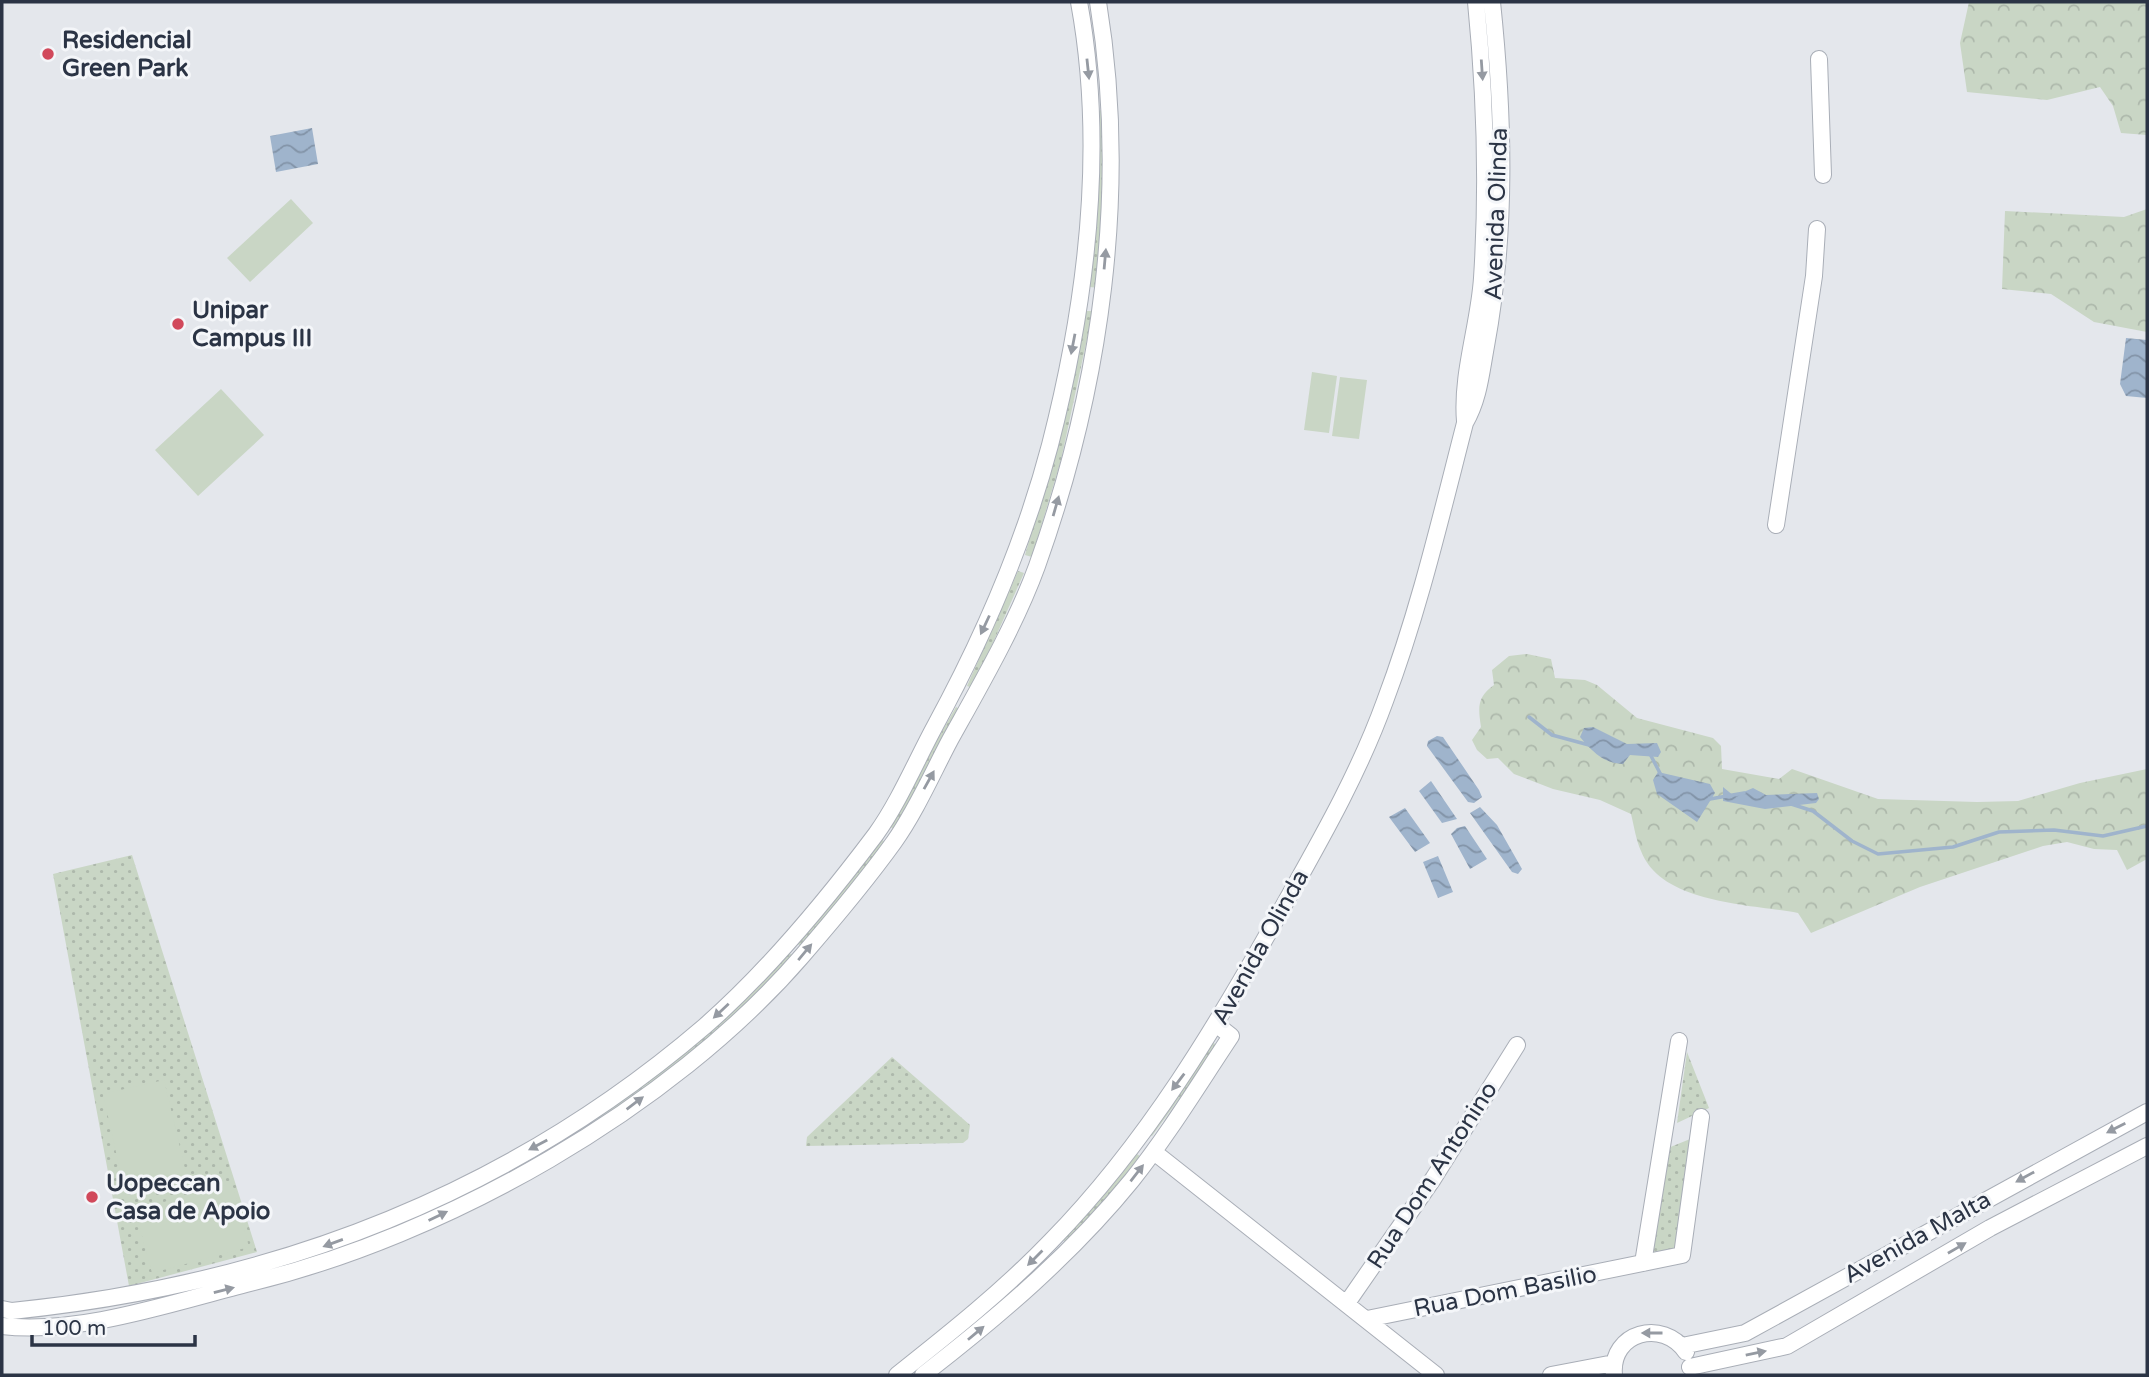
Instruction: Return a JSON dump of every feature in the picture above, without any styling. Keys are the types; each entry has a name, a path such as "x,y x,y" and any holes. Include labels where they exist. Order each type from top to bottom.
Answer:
{"street":[{"path":"2,1310 83,1304 130,1296 303,1254 392,1220 547,1140 632,1083 705,1026 750,984 878,831 955,690 1014,563 1032,511 1058,414 1081,301 1091,204 1091,102 1079,2"},
{"path":"2,1326 71,1323 134,1311 309,1269 401,1234 558,1155 631,1107 722,1035 801,957 896,839 974,698 1035,571 1050,525 1086,399 1101,303 1108,223 1109,101 1098,2"},
{"name":"Avenida Olinda","path":"1476,2 1484,99 1491,262"},
{"name":"Avenida Olinda","path":"897,1375 993,1296 1051,1242 1137,1139 1217,1025 1334,815 1385,703 1421,590 1465,422 1476,403 1491,262 1500,97 1492,2"},
{"path":"1819,59 1823,175"},
{"path":"1091,102 1109,101"},
{"path":"1776,524 1814,276 1817,229"},
{"path":"1081,301 1101,303"},
{"name":"Avenida Olinda","path":"923,1375 1050,1268 1112,1204 1154,1152 1231,1036 1217,1025"},
{"path":"1643,1263 1679,1041"},
{"name":"Rua Dom Antonino","path":"1347,1303 1433,1179 1517,1045"},
{"name":"Avenida Malta","path":"1682,1346 1745,1334 2147,1112"},
{"name":"Rua Dom Basilio","path":"1367,1319 1682,1255 1701,1116"},
{"name":"Avenida Malta","path":"1689,1371 1787,1346 1990,1228 2147,1146"},
{"path":"1154,1152 1436,1375"},
{"path":"1551,1375 1614,1369 1620,1348 1639,1334 1662,1333 1682,1346 1689,1371"}],"green space":[{"path":"1969,2 2147,2 2147,135 2121,133 2113,106 2100,87 2047,100 1967,92 1960,43"},
{"path":"1103,110 1105,163 1098,288 1090,287 1096,220 1096,111"},
{"path":"291,199 313,223 250,282 227,258"},
{"path":"2147,209 2147,332 2094,322 2051,294 2002,289 2005,211 2124,217"},
{"path":"1085,311 1093,311 1061,460 1032,557 1025,555 1053,460"},
{"path":"1312,372 1337,376 1329,433 1304,430"},
{"path":"1340,377 1367,380 1359,439 1332,436"},
{"path":"221,389 264,435 198,496 155,450"},
{"path":"1018,571 1024,573 973,688 967,686"},
{"path":"1527,654 1551,659 1555,678 1585,680 1597,685 1637,718 1713,738 1721,746 1722,769 1779,779 1792,769 1878,799 2018,801 2080,783 2147,769 2147,859 2127,870 2117,850 2094,849 2067,842 2043,846 1920,887 1811,933 1798,913 1733,903 1687,892 1667,882 1652,869 1636,838 1631,814 1600,800 1553,789 1514,774 1498,758 1487,759 1477,750 1472,740 1481,727 1479,708 1482,698 1494,685 1492,670 1509,656"},
{"path":"956,707 961,710 894,829 888,826"},
{"path":"880,838 886,843 801,947 796,942"},
{"path":"132,855 257,1252 129,1286 53,874"},
{"path":"788,952 793,956 720,1030 629,1100 560,1147 557,1142"},
{"path":"1213,1043 1218,1045 1152,1136 1148,1134"},
{"path":"1687,1052 1709,1108 1677,1123"},
{"path":"892,1057 970,1125 968,1139 963,1143 806,1146 807,1137"},
{"path":"164,1080 186,1173 124,1188 103,1094"},
{"path":"1695,1137 1679,1251 1652,1256 1668,1148"},
{"path":"547,1148 549,1153 396,1230 282,1270 280,1265 394,1225"},
{"path":"1137,1154 1141,1157 1067,1243 1063,1240"},
{"path":"232,1183 249,1247 152,1273 135,1210"}],"water":[{"path":"312,128 318,164 276,172 270,136"},
{"path":"2126,338 2147,340 2147,398 2126,396 2120,384"},
{"path":"1593,727 1627,744 1657,743 1661,752 1658,757 1630,755 1623,764 1604,759 1580,737 1584,728"},
{"path":"1437,736 1443,737 1479,790 1482,797 1474,803 1468,802 1427,746 1428,741"},
{"path":"1658,772 1710,784 1715,793 1697,822 1657,794 1653,780"},
{"path":"1431,781 1457,819 1442,823 1419,791"},
{"path":"1723,787 1734,796 1753,788 1766,795 1817,793 1819,799 1816,803 1765,809 1723,801"},
{"path":"1480,807 1497,825 1522,869 1518,874 1512,872 1470,813"},
{"path":"1405,808 1430,843 1415,852 1389,817"},
{"path":"1465,826 1487,859 1470,869 1451,834 1457,828"},
{"path":"1438,856 1453,892 1438,898 1423,862"}],"waterway":[{"path":"1529,717 1552,735 1589,745"},
{"path":"1650,754 1661,775"},
{"path":"1710,799 1744,793"},
{"path":"1788,803 1813,811 1852,841 1878,854 1953,847 1999,832 2054,830 2103,836 2147,826"}],"place":[{"name":"Residencial Green Park","path":"48,54"},
{"name":"Unipar Campus III","path":"178,324"},
{"name":"Uopeccan Casa de Apoio","path":"92,1197"}]}
